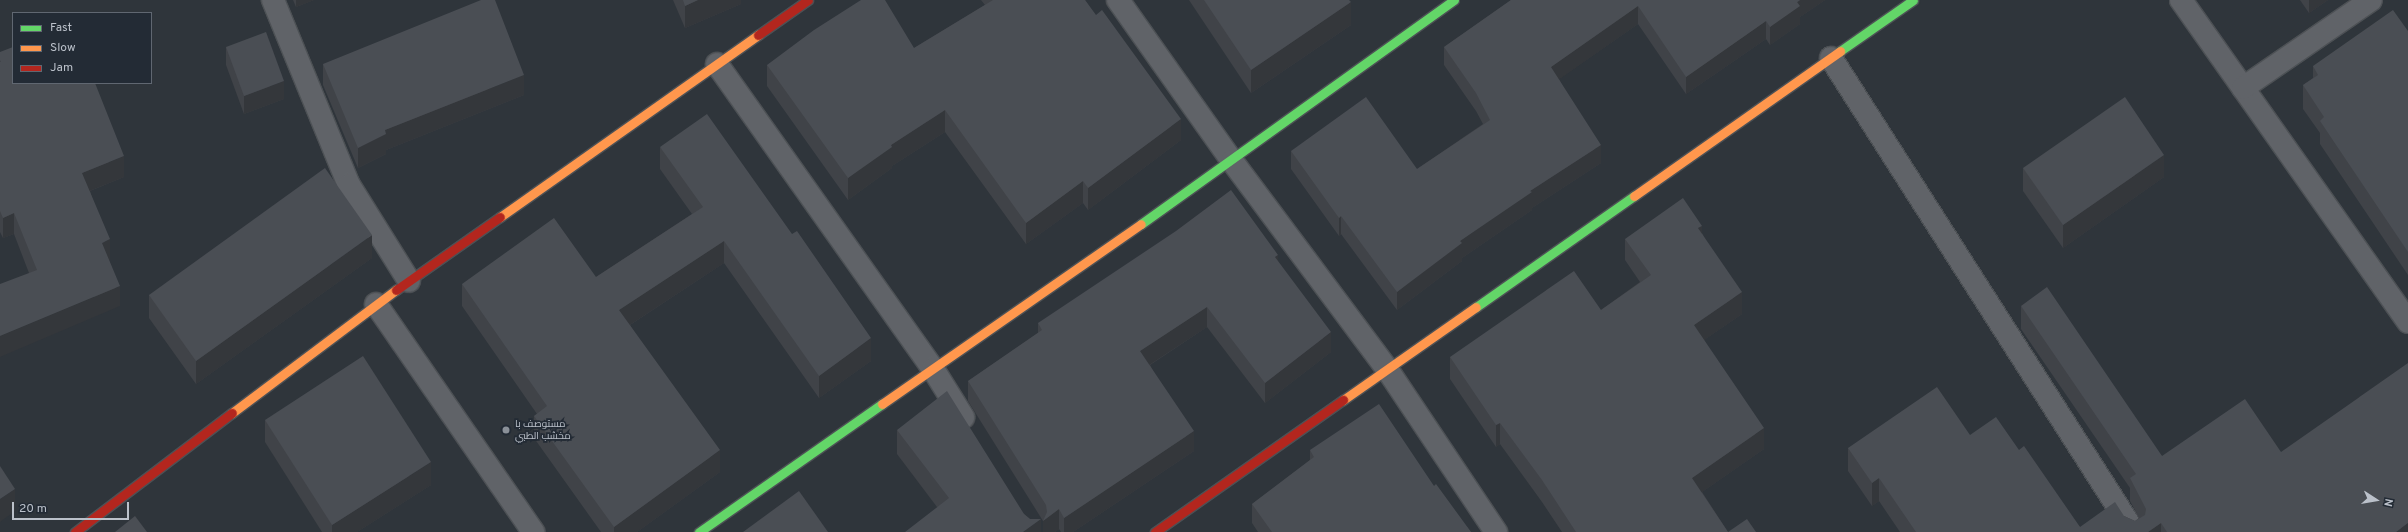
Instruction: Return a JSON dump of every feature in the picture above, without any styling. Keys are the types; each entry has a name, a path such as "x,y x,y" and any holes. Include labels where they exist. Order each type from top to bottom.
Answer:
{"street":[{"path":"274,0 349,186 409,281"},
{"path":"75,532 376,304 808,0"},
{"path":"1118,0 1232,161 1387,369 1496,532"},
{"path":"699,532 1232,161 1454,0"},
{"path":"1156,532 1913,0"},
{"path":"2181,0 2408,322"},
{"path":"2243,88 2371,0"},
{"path":"1831,58 2134,532"},
{"path":"717,64 933,369 974,434"},
{"path":"376,304 533,532"}],"building":[{"path":"481,0 495,0 524,75 385,130 386,134 358,148 323,64"},
{"path":"683,0 698,0 685,6"},
{"path":"861,0 885,0 914,48 993,0 1085,0 1096,15 1102,10 1181,119 1088,188 1083,181 1026,223 945,110 891,145 892,147 848,178 767,65 814,30"},
{"path":"1204,0 1349,0 1351,2 1251,70"},
{"path":"1511,0 1800,0 1797,2 1800,6 1770,27 1766,21 1686,77 1638,6 1551,67 1601,145 1530,191 1532,192 1460,241 1462,243 1397,292 1341,216 1339,218 1291,151 1366,97 1417,169 1490,120 1476,93 1444,47"},
{"path":"2393,10 2408,31 2408,252 2320,121 2324,117 2303,85 2318,75 2313,66"},
{"path":"266,32 284,81 244,96 226,47"},
{"path":"12,47 12,84 95,84 124,156 82,173 110,239 102,243 120,286 0,336 0,284 37,270 14,213 3,218 0,211 0,52"},
{"path":"2125,97 2164,155 2063,225 2023,168"},
{"path":"707,114 792,234 797,231 871,338 819,376 724,241 619,310 720,450 614,527 534,416 547,406 462,284 554,218 596,277 703,207 660,147"},
{"path":"325,168 372,235 196,361 149,295"},
{"path":"1231,190 1278,255 1275,257 1331,332 1265,383 1207,307 1140,351 1194,431 1064,518 1059,509 1043,521 1047,512 1046,505 968,381 1042,330 1038,323 1176,231"},
{"path":"1683,198 1702,226 1698,228 1742,292 1694,325 1764,428 1692,478 1728,532 1576,532 1542,480 1500,423 1496,425 1450,357 1574,271 1601,310 1651,275 1625,239"},
{"path":"2047,287 2162,456 2245,399 2281,452 2408,363 2408,523 2396,532 2167,532 2161,523 2148,532 1916,532 1879,478 1872,483 1848,448 1937,387 1970,435 1996,417 2019,450 2024,446 2080,527 2115,502 2124,516 2135,521 2145,515 2146,509 2130,478 2136,474 2021,306"},
{"path":"363,356 431,462 332,525 265,420"},
{"path":"947,391 1024,514 1030,519 1041,519 1023,532 905,532 949,498 897,430"},
{"path":"1379,404 1434,486 1436,484 1471,532 1272,532 1252,504 1314,457 1310,450"},
{"path":"0,466 15,489 0,499"},
{"path":"799,491 828,532 743,532"},
{"path":"135,516 147,532 115,532"},
{"path":"1747,519 1756,532 1728,532"}],"traffic: fast":[{"path":"1141,224 1454,0"},
{"path":"1840,51 1913,0"},
{"path":"1476,307 1634,196"},
{"path":"699,532 882,404"}],"traffic: slow":[{"path":"500,217 758,35"},
{"path":"1634,196 1840,51"},
{"path":"882,404 1141,224"},
{"path":"232,413 396,290"},
{"path":"1343,400 1476,307"}],"traffic: jam":[{"path":"758,35 808,0"},
{"path":"396,290 500,217"},
{"path":"1155,532 1343,400"},
{"path":"75,532 232,413"}],"place":[{"name":"مستوصف با مخشب الطبي","path":"506,430"}]}
